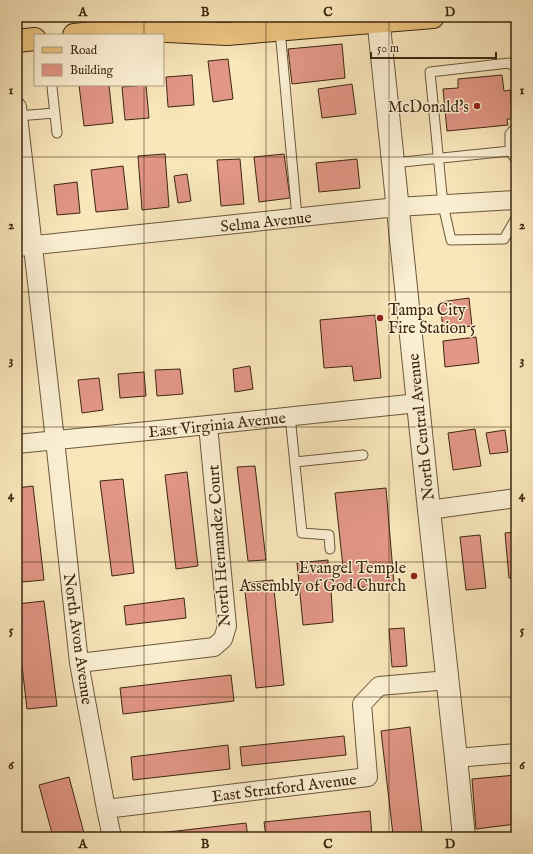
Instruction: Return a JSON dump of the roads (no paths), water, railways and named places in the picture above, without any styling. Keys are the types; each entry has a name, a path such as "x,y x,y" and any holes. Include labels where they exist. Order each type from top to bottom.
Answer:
{"main road":[{"path":"79,34 129,23 183,17"},
{"path":"129,23 227,34 280,30 378,19 433,17"},
{"path":"17,41 34,39"}],"street":[{"name":"North Central Avenue","path":"378,19 464,837"},
{"name":"North Avon Avenue","path":"17,113 25,246 55,440 79,663 112,837"},
{"name":"Selma Avenue","path":"25,246 397,207 516,200"},
{"name":"East Virginia Avenue","path":"17,444 418,402"},
{"name":"North Hernandez Court","path":"79,663 214,647 223,639 227,626 208,425"},
{"path":"429,510 516,498"},
{"name":"East Stratford Avenue","path":"106,809 368,777 362,704 379,686 448,680"},
{"path":"456,758 516,753"}],"lane":[{"path":"280,30 297,217"},
{"path":"516,68 509,63 430,72 443,205 451,240 504,239 516,218"},
{"path":"52,87 57,133"},
{"path":"17,113 55,113"},
{"path":"516,127 510,134 510,151 516,160"},
{"path":"393,163 510,151"},
{"path":"290,416 302,533 329,535 330,549"},
{"path":"295,462 364,455"}],"place":[{"name":"McDonald's","path":"477,106"},
{"name":"Tampa City Fire Station 5","path":"380,318"},
{"name":"Evangel Temple Assembly of God Church","path":"414,576"}]}
